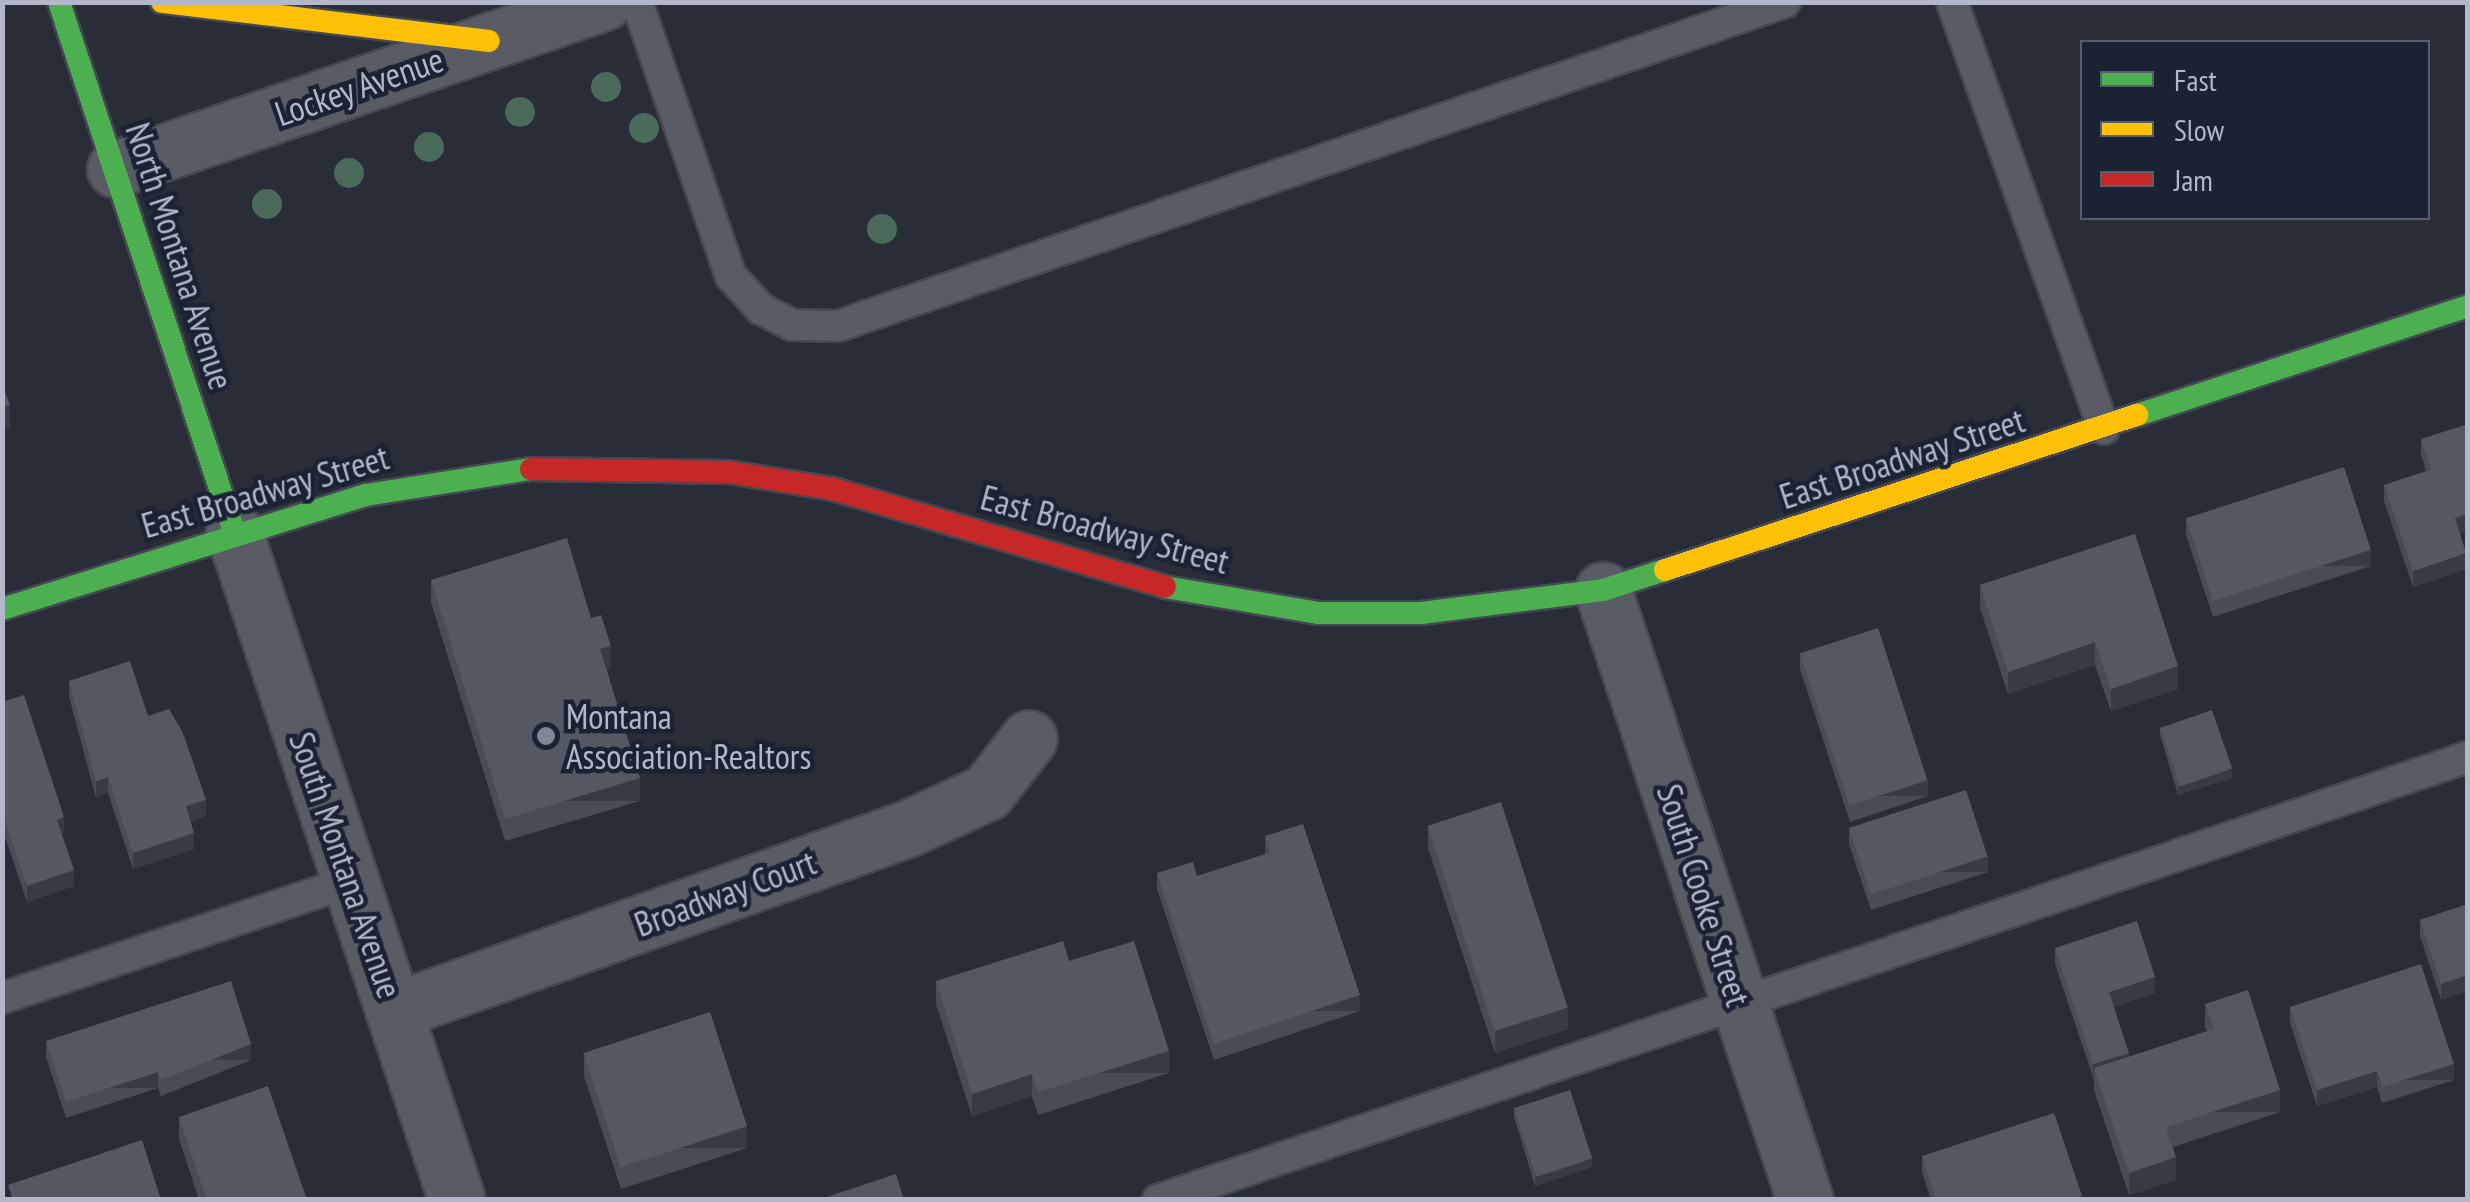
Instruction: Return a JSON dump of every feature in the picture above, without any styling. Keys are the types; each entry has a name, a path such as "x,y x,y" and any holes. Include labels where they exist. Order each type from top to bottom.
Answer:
{"street":[{"name":"North Montana Avenue","path":"59,2 234,532"},
{"path":"162,2 489,42"},
{"name":"Lockey Avenue","path":"115,169 604,2"},
{"name":"East Broadway Street","path":"2,609 234,532 487,470 728,472 833,489 1187,594 1318,613 1421,613 1603,590 2104,429 2468,306"},
{"name":"South Montana Avenue","path":"234,532 457,1200"},
{"name":"South Cooke Street","path":"1603,590 1805,1200"},
{"name":"Broadway Court","path":"396,1010 909,828 987,792 1030,738"}],"lane":[{"path":"637,2 731,276 760,308 792,324 838,326 1785,2"},
{"path":"1952,2 2104,429"},
{"path":"1158,1200 2468,756"},
{"path":"2,998 352,881"}],"building":[{"path":"2,384 10,405 2,408"},
{"path":"2468,424 2468,514 2455,518 2466,553 2413,571 2384,485 2431,470 2421,439"},
{"path":"2344,467 2371,550 2213,601 2186,518"},
{"path":"2135,534 2178,666 2111,689 2095,642 2008,672 1980,585"},
{"name":"Montana Association-Realtors","path":"567,538 591,618 601,615 611,646 600,649 640,778 505,819 431,580"},
{"path":"1878,628 1927,780 1849,806 1800,653"},
{"path":"130,661 148,716 169,709 183,733 206,800 186,806 194,833 133,853 108,777 96,781 69,681"},
{"path":"24,695 64,817 57,820 74,870 27,886 2,812 2,702"},
{"path":"2212,710 2232,769 2180,787 2160,728"},
{"path":"1966,790 1988,857 1871,895 1849,828"},
{"path":"1501,802 1568,1007 1495,1031 1428,826"},
{"path":"1303,824 1360,995 1214,1044 1157,873 1193,862 1197,876 1270,853 1265,836"},
{"path":"2468,904 2468,975 2441,984 2420,920"},
{"path":"2137,921 2155,977 2109,992 2129,1053 2093,1064 2055,948"},
{"path":"1063,941 1069,961 1134,941 1169,1051 1038,1092 1032,1074 972,1094 936,981"},
{"path":"2421,964 2454,1064 2382,1087 2377,1071 2317,1090 2290,1007"},
{"path":"231,981 251,1044 161,1080 158,1072 66,1102 46,1041"},
{"path":"2248,990 2280,1090 2166,1127 2176,1157 2129,1173 2094,1068 2214,1029 2205,1004"},
{"path":"710,1012 747,1126 621,1167 584,1053"},
{"path":"268,1086 307,1200 207,1200 179,1117"},
{"path":"1570,1090 1592,1158 1536,1177 1514,1108"},
{"path":"2054,1113 2082,1196 2071,1200 1936,1200 1922,1156"},
{"path":"142,1140 161,1200 13,1200 8,1185"},
{"path":"896,1174 904,1200 818,1200"}],"traffic: fast":[{"path":"59,2 234,531"},
{"path":"2137,415 2468,306"},
{"path":"2,609 366,495 531,469"},
{"path":"1165,587 1318,613 1421,613 1603,590 1665,570"}],"traffic: slow":[{"path":"162,2 489,41"},
{"path":"1665,570 2137,415"}],"traffic: jam":[{"path":"531,469 728,472 833,489 1165,587"}],"place":[{"name":"Montana Association-Realtors","path":"546,736"}]}
